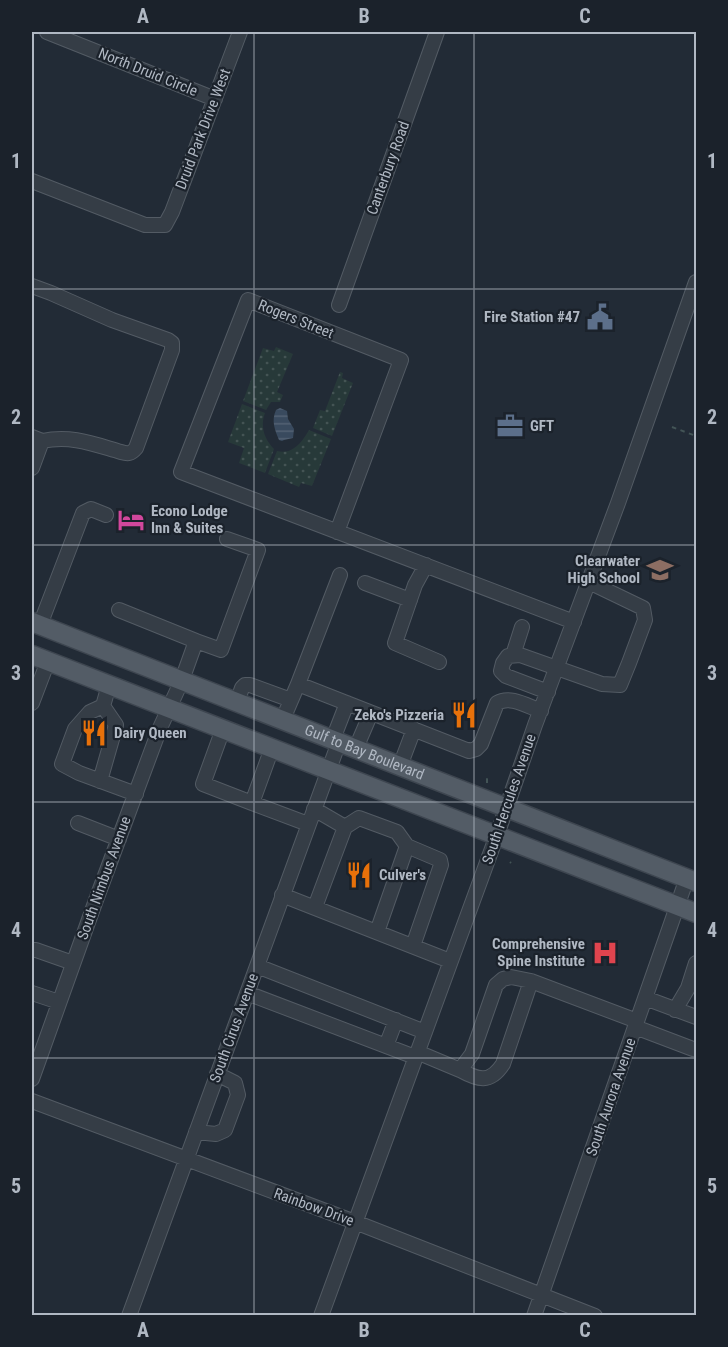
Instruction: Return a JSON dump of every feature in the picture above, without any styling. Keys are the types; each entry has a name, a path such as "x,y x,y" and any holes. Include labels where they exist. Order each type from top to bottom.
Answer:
{"main road":[{"name":"Gulf to Bay Boulevard","path":"36,624 692,880"},
{"name":"Gulf to Bay Boulevard","path":"40,658 696,913"}],"street":[{"name":"North Druid Circle","path":"47,32 215,99"},
{"name":"Druid Park Drive West","path":"32,181 145,225 165,225 172,212 240,32"},
{"name":"Canterbury Road","path":"339,305 437,32"},
{"name":"South Hercules Avenue","path":"321,1316 696,282"},
{"path":"32,286 112,320 168,339 172,343 172,350 136,448 132,452 127,454 82,440 37,439 32,468"},
{"name":"Rogers Street","path":"337,532 401,360 248,300 181,472 337,532 426,565 574,622"},
{"path":"36,624 83,513 91,509 106,515"},
{"path":"118,610 221,650 258,550 227,539"},
{"path":"426,565 415,585 395,643 439,662"},
{"path":"283,720 340,575"},
{"path":"548,692 506,676 501,670 508,656 520,655 602,684 620,685 629,663 645,620 643,608 589,582"},
{"path":"365,583 410,600"},
{"path":"513,656 522,627"},
{"name":"South Nimbus Avenue","path":"32,1079 118,839 196,641"},
{"path":"32,703 40,658"},
{"path":"298,684 469,751 481,744 497,703 503,699 510,699 540,711"},
{"path":"109,685 103,706 90,712 75,729 62,764 79,773 136,794"},
{"path":"237,702 245,685 291,700"},
{"path":"343,743 347,703"},
{"path":"100,781 116,725 103,706"},
{"path":"343,743 371,712"},
{"path":"222,729 203,784 308,824"},
{"path":"400,766 414,729"},
{"name":"South Cirus Avenue","path":"129,1316 328,770 343,743"},
{"path":"252,803 272,748"},
{"path":"314,809 345,827"},
{"path":"315,908 345,827 358,818 397,832 407,846 440,860 441,865 412,946"},
{"path":"78,823 118,839"},
{"path":"377,932 407,846"},
{"name":"South Aurora Avenue","path":"534,1316 678,906 692,880"},
{"path":"282,895 450,961"},
{"path":"32,950 73,963"},
{"path":"675,1010 688,988 696,963"},
{"path":"256,966 425,1032"},
{"path":"460,1070 472,1054 496,985 503,979 511,977 531,981 693,1049"},
{"path":"247,993 481,1079 488,1078 503,1064 531,981"},
{"path":"32,993 59,1002"},
{"path":"645,998 675,1010 696,1013"},
{"path":"386,1046 396,1020"},
{"path":"196,1132 216,1134 225,1130 238,1095 235,1083 217,1074"},
{"name":"Rainbow Drive","path":"32,1101 355,1222 595,1316"}],"path":[{"path":"672,427 696,436"},
{"path":"486,783 487,779 491,781"}],"shaded area":[{"path":"276,347 293,354 277,392 283,395 280,402 271,402 266,410 243,401 263,348 274,351"},
{"path":"340,372 343,373 342,378 353,383 332,436 313,428 320,410 325,411"},
{"path":"242,404 265,413 264,432 274,449 265,473 239,463 244,448 228,442"},
{"path":"309,430 331,439 312,486 301,483 299,487 268,474 277,451 292,449 300,443"}],"water":[{"path":"280,408 287,411 288,419 294,429 293,438 282,441 279,440 274,422 276,410"}],"place":[{"name":"Fire Station #47","path":"600,317"},
{"name":"GFT","path":"510,426"},
{"name":"Econo Lodge Inn & Suites","path":"131,520"},
{"name":"Clearwater High School","path":"660,570"},
{"name":"Zeko's Pizzeria","path":"464,715"},
{"name":"Dairy Queen","path":"94,733"},
{"name":"Culver's","path":"359,875"},
{"name":"Comprehensive Spine Institute","path":"605,953"}]}
